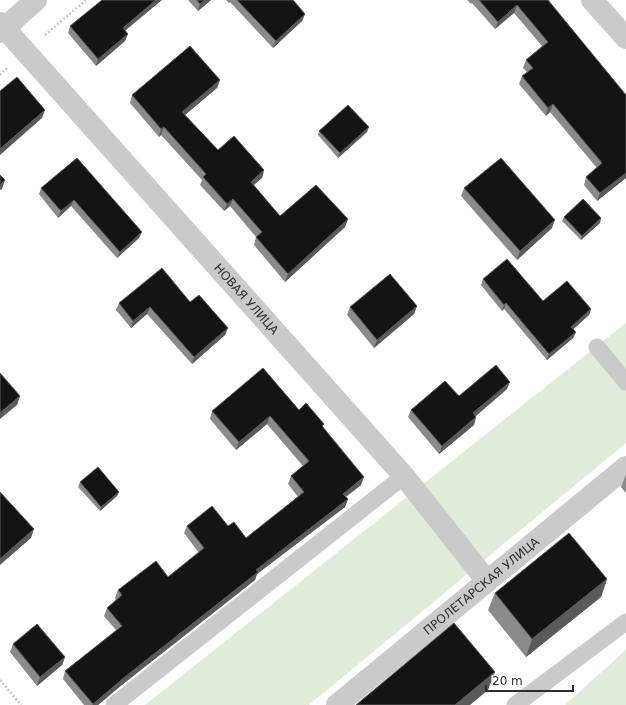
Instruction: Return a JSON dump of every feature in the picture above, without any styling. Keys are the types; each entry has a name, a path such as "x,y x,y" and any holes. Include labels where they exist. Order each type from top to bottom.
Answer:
{"street":[{"path":"2,27 36,0"},
{"path":"592,0 626,38"},
{"name":"НОВАЯ УЛИЦА","path":"2,27 404,476 487,581"},
{"name":"ПРОЛЕТАРСКАЯ УЛИЦА","path":"337,705 626,467"}],"lane":[{"path":"597,347 626,382"},
{"path":"114,705 404,476"},
{"path":"515,705 626,622"}],"path":[{"path":"0,680 21,705"}],"green space":[{"path":"626,323 626,443 309,705 145,705"},
{"path":"626,649 626,705 565,705 619,656"}],"building":[{"path":"102,0 156,0 123,28 128,34 98,59 70,26"},
{"path":"197,0 205,0 200,4"},
{"path":"237,0 293,0 305,14 276,41"},
{"path":"479,0 548,0 626,95 626,173 600,193 586,177 602,163 553,104 548,108 522,76 533,68 526,60 548,42 517,5 498,22"},
{"path":"190,46 220,80 182,112 218,150 234,136 264,170 251,182 280,216 316,185 348,219 288,274 256,237 262,232 233,199 227,204 203,177 206,174 164,127 161,129 132,95"},
{"path":"17,77 45,110 0,149 0,91"},
{"path":"348,105 369,127 340,153 319,131"},
{"path":"77,158 142,232 120,252 74,200 61,211 41,188"},
{"path":"501,158 555,220 520,251 464,188"},
{"path":"0,175 5,180 0,185"},
{"path":"583,199 601,218 582,236 564,217"},
{"path":"507,259 543,301 567,281 591,309 571,327 576,332 549,354 506,303 504,305 483,279"},
{"path":"162,268 190,302 199,295 228,328 194,357 150,307 133,321 119,303"},
{"path":"390,274 417,306 377,340 350,307"},
{"path":"496,365 510,382 473,413 476,417 442,446 411,410 445,381 459,396"},
{"path":"263,368 299,410 306,403 324,424 322,426 364,477 343,494 348,499 256,570 258,572 126,676 93,704 65,671 122,626 107,608 122,595 118,590 156,561 168,577 204,548 187,526 212,506 228,526 234,522 246,538 304,492 291,476 309,461 270,416 239,442 212,411"},
{"path":"0,373 20,396 0,413"},
{"path":"98,467 119,492 101,507 80,482"},
{"path":"0,492 34,529 0,559"},
{"path":"569,533 607,579 532,639 495,593"},
{"path":"454,623 495,672 455,705 356,705"},
{"path":"37,624 65,657 40,677 13,644"}]}
